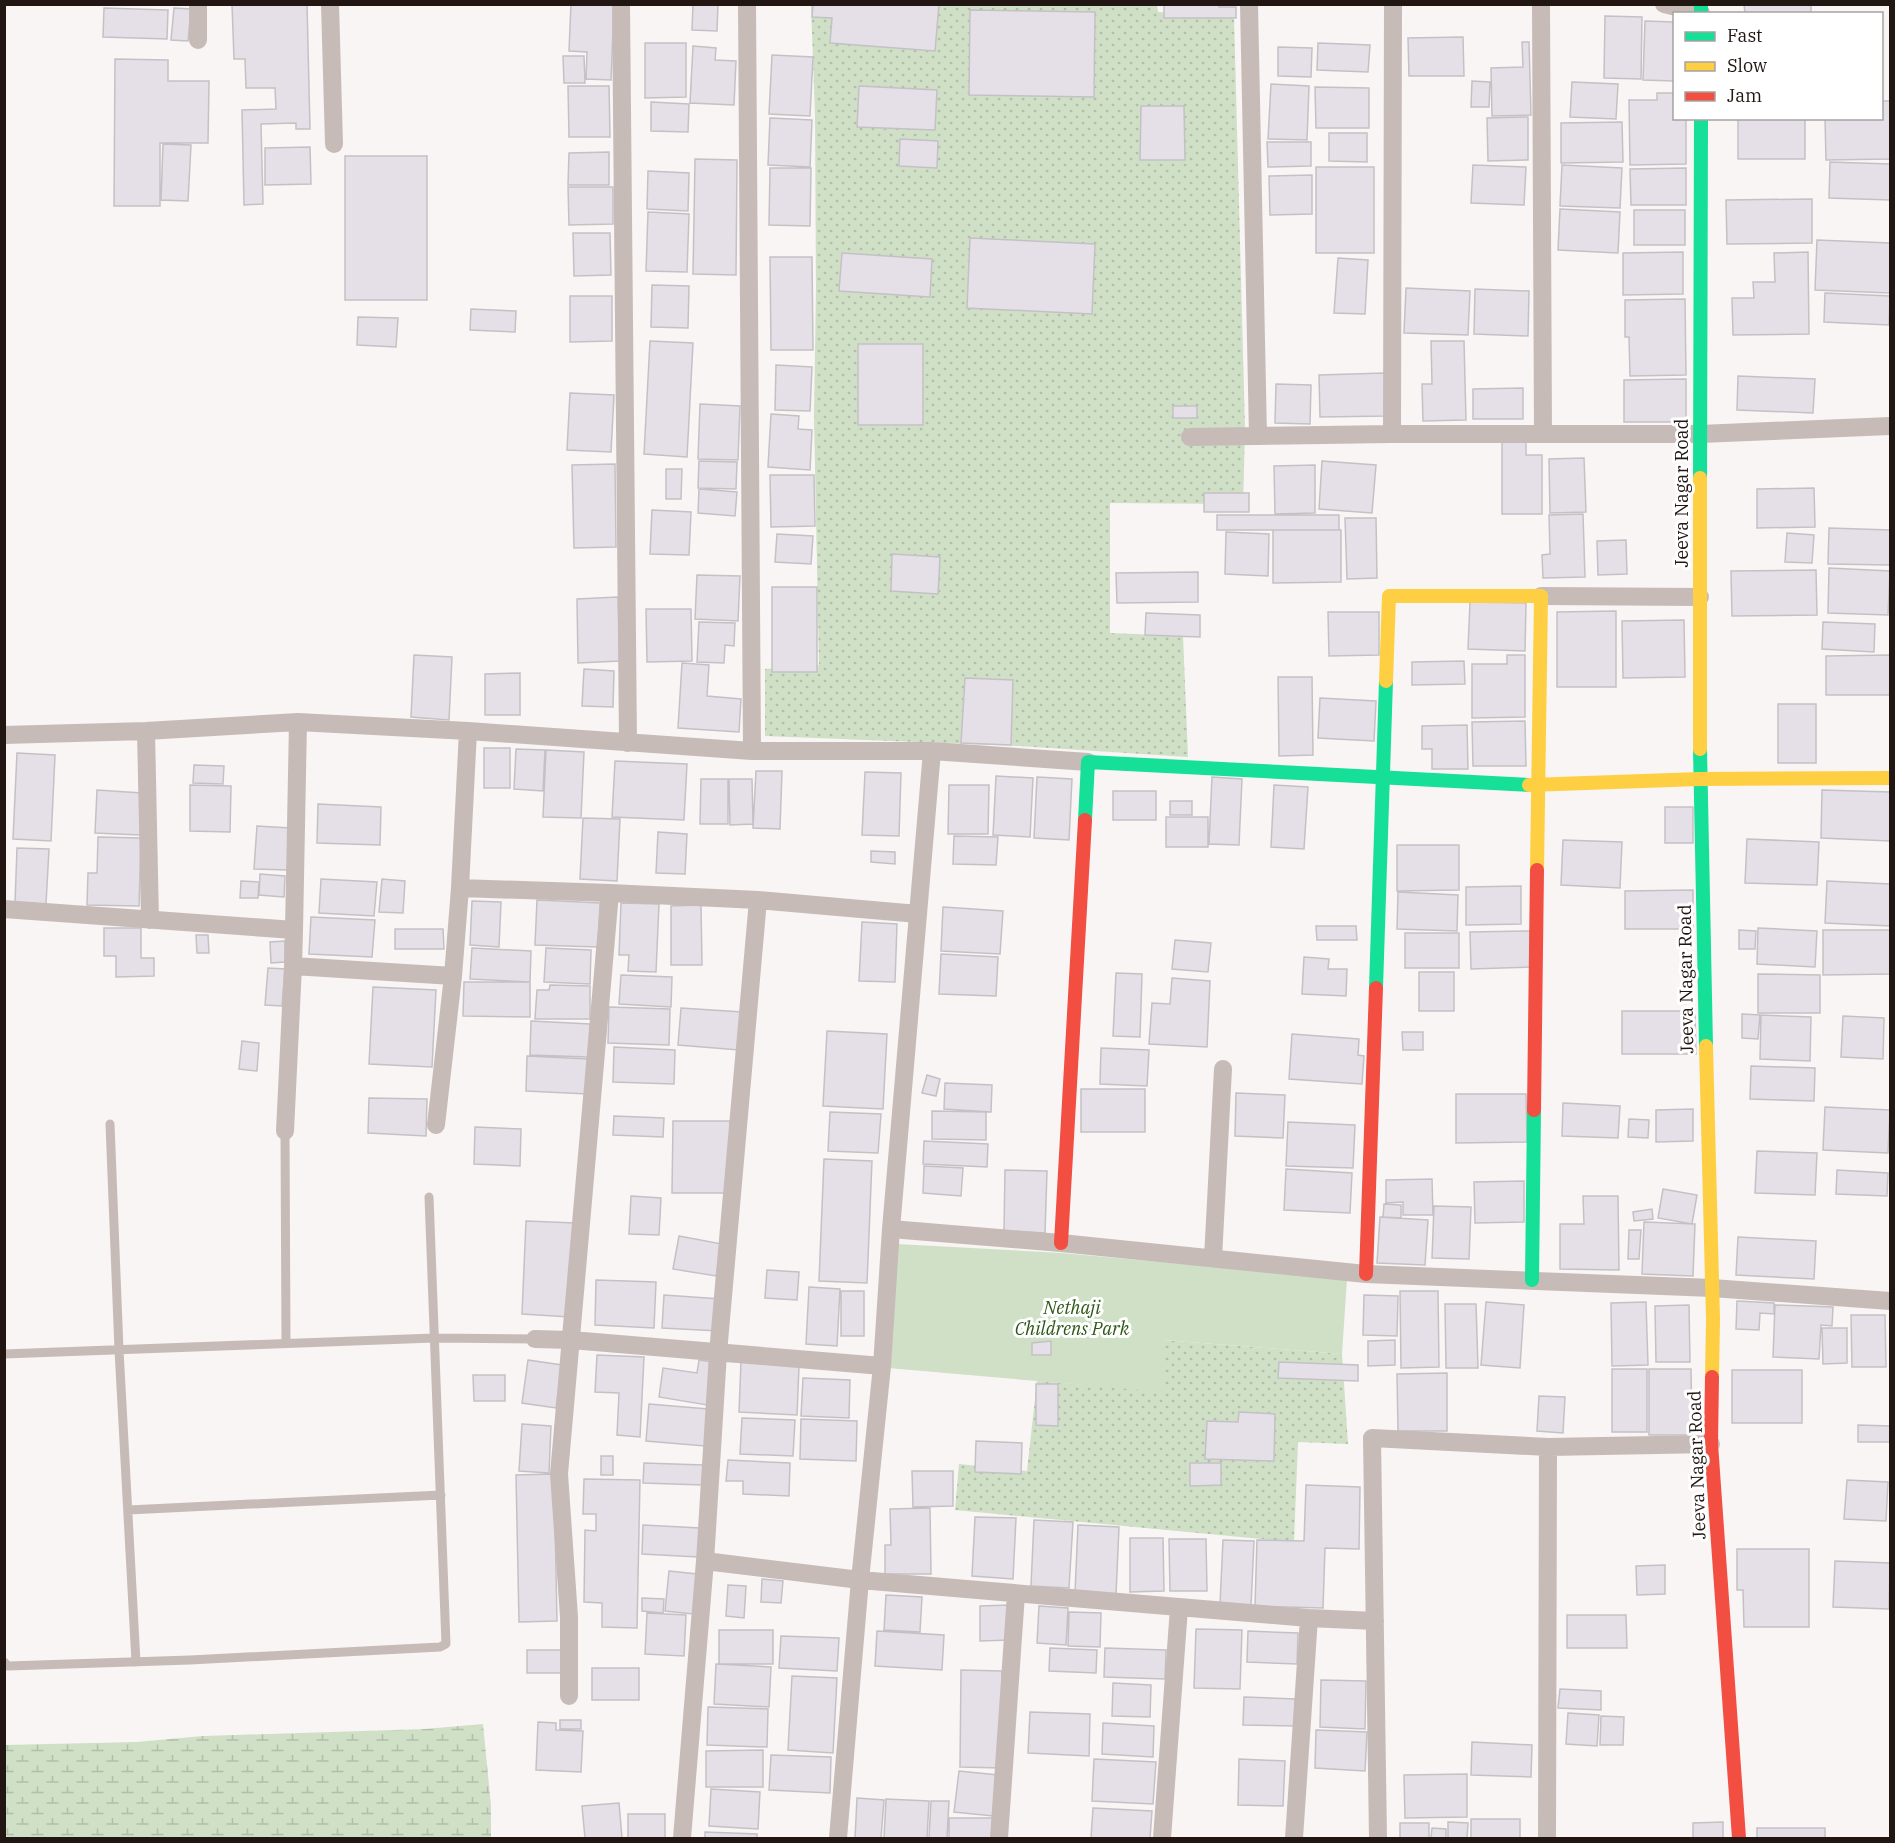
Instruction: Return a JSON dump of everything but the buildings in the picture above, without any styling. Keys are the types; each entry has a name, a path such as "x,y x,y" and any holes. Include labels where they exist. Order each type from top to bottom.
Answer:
{"street":[{"path":"198,4 198,40"},
{"path":"330,4 334,144"},
{"path":"621,4 628,743"},
{"path":"747,4 752,751"},
{"path":"1250,4 1258,436"},
{"path":"1392,434 1393,4"},
{"path":"1541,4 1543,434"},
{"path":"1664,4 1697,12"},
{"name":"Jeeva Nagar Road","path":"1701,120 1700,780 1713,1319 1711,1444 1739,1839"},
{"path":"1191,437 1392,434 1700,434 1890,426"},
{"path":"1366,1274 1389,596 1700,597"},
{"path":"1532,1280 1541,596"},
{"path":"4,735 146,731 298,722 468,731 752,751 932,751 1088,762 1539,786 1700,780 1890,778"},
{"path":"285,1131 293,966 298,722"},
{"path":"146,731 150,920"},
{"path":"436,1125 453,976 468,731"},
{"path":"838,1839 860,1580 882,1366 891,1229 932,751"},
{"path":"1061,1243 1088,762"},
{"path":"460,888 758,900 918,914"},
{"path":"569,1696 569,1617 559,1474 610,893"},
{"path":"682,1839 705,1561 718,1353 758,900"},
{"path":"4,909 294,930"},
{"path":"293,966 453,976"},
{"path":"1213,1258 1223,1069"},
{"path":"891,1229 1061,1243 1366,1274 1712,1288 1890,1300"},
{"path":"535,1339 882,1366"},
{"path":"1378,1839 1372,1438 1548,1447 1711,1444"},
{"path":"1547,1839 1548,1447"},
{"path":"705,1561 860,1580 1016,1594 1309,1618 1375,1621"},
{"path":"999,1839 1016,1594"},
{"path":"1162,1839 1179,1608"},
{"path":"1294,1839 1309,1618"}],"lane":[{"path":"110,1124 119,1350 136,1662"},
{"path":"285,1131 286,1343"},
{"path":"4,1662 8,1666 136,1662 440,1647 446,1644 429,1197"},
{"path":"4,1354 434,1338 535,1339"},
{"path":"128,1510 441,1495"}],"green space":[{"path":"1157,4 1158,12 1234,17 1245,429 1243,504 1110,503 1110,633 1183,636 1188,757 1019,746 765,736 765,669 819,665 814,416 815,114 811,5"},
{"name":"Nethaji Childrens Park","path":"897,1244 1062,1253 1347,1279 1342,1354 1164,1340 1163,1392 888,1368"},
{"path":"1163,1340 1342,1354 1348,1444 1298,1442 1294,1542 955,1510 959,1464 1027,1471 1037,1381 1163,1391"},
{"path":"483,1724 491,1806 491,1838 5,1838 5,1745 137,1742 203,1736 425,1729"}],"traffic: fast":[{"path":"1701,4 1701,12"},
{"path":"1700,478 1701,120"},
{"path":"1376,988 1386,681"},
{"path":"1700,749 1706,1046"},
{"path":"1085,820 1088,762 1529,785"},
{"path":"1532,1280 1534,1110"}],"traffic: slow":[{"path":"1700,478 1700,749"},
{"path":"1386,681 1389,596 1541,596 1537,870"},
{"path":"1529,785 1700,779 1890,778"},
{"path":"1706,1046 1713,1319 1712,1377"}],"traffic: jam":[{"path":"1061,1243 1085,820"},
{"path":"1534,1110 1537,870"},
{"path":"1366,1274 1376,988"},
{"path":"1712,1377 1711,1444 1739,1838"}]}
